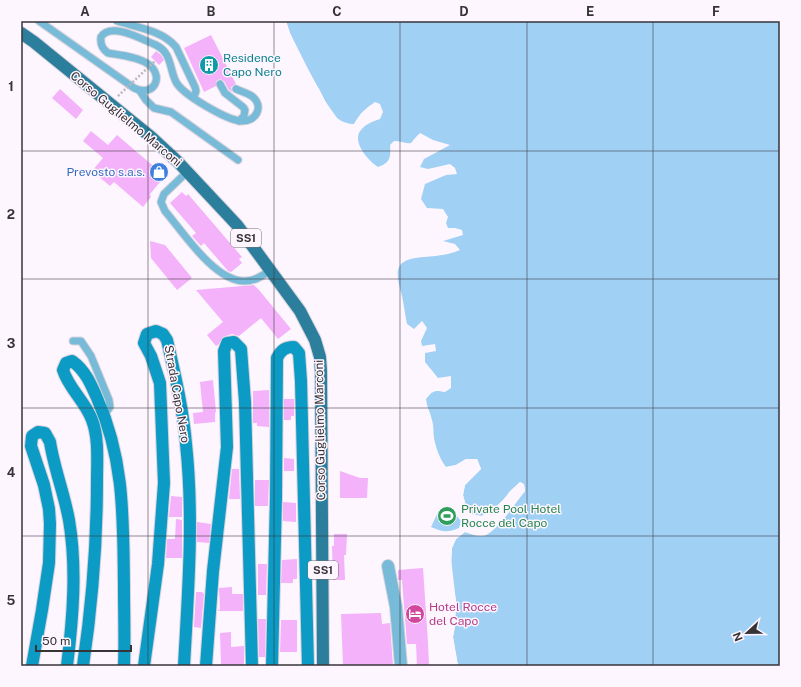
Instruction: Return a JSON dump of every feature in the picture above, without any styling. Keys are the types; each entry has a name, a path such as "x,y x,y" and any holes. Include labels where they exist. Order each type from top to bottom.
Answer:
{"main road":[{"name":"Corso Guglielmo Marconi","path":"21,33 151,137 187,172 237,225 310,327 320,357 321,372 323,663"}],"street":[{"name":"Strada Capo Nero","path":"144,666 158,564 164,483 160,383 151,356 144,343 147,334 156,331 163,334 167,340 179,393 186,444 189,480 190,552 184,666"},
{"path":"206,666 213,571 227,447 224,351 227,343 234,342 241,349 245,402 252,666"},
{"path":"272,666 276,497 277,358 281,351 288,347 294,347 299,353 301,381 308,666"},
{"path":"83,666 88,632 97,522 96,436 92,420 77,394 66,379 63,370 66,363 72,361 80,366 94,391 114,444 119,472 123,506 124,666"},
{"path":"32,666 42,610 50,546 49,509 44,485 31,446 32,436 38,432 45,433 50,442 71,534 73,591 67,666"},
{"path":"388,566 396,607 401,666"}],"lane":[{"path":"39,21 140,91 154,108 171,112 238,160"},
{"path":"117,21 162,36 172,42 176,47 195,88 196,91 194,98"},
{"path":"140,91 152,89 156,83 155,71 143,61 108,53 101,42 101,37 106,32 111,30 120,31 161,48 169,58 179,86 194,98 224,115 239,121 255,118 259,108 254,98 250,94 236,89"},
{"path":"220,84 225,93 243,107 245,114 239,121"},
{"path":"187,172 164,194 161,202 166,211 211,266 229,278 245,281 253,280 270,270"},
{"path":"73,341 81,341 91,356 109,400 110,407 104,415"}],"path":[{"path":"118,96 155,61"}],"water":[{"path":"286,21 780,21 780,666 458,666 453,637 456,601 451,559 452,548 456,539 465,532 481,536 491,532 502,521 525,491 524,485 520,482 498,505 481,516 472,514 466,506 463,495 465,485 481,469 477,459 466,459 456,465 446,467 436,446 433,422 426,399 434,391 445,392 451,388 451,376 438,378 425,362 425,353 436,351 435,344 422,346 421,341 427,328 422,321 414,329 407,324 398,280 399,268 406,260 442,255 460,250 455,244 443,241 463,235 462,230 448,228 446,223 448,217 443,209 427,208 421,199 425,184 446,175 457,174 455,168 450,164 428,169 420,167 424,159 450,145 433,140 420,133 411,143 394,141 390,145 390,157 387,162 378,167 374,164 366,156 359,145 358,135 365,126 380,119 383,112 380,104 375,102 368,107 354,124 341,121 337,118 329,108 300,56"},
{"name":"Private Pool Hotel Rocce del Capo","path":"451,509 461,521 459,528 451,531 445,531 431,527 439,510"}],"pier":[{"path":"284,21 286,21 290,33 325,101 337,118 335,119 324,102 305,68 288,34"},
{"path":"466,459 477,459 481,469 465,485 463,495 466,506 472,514 481,516 491,512 520,482 524,484 525,491 503,519 486,535 480,536 465,532 456,539 452,548 451,571 456,601 453,637 458,666 456,666 451,637 454,614 453,591 449,571 450,547 455,537 464,531 480,534 485,533 509,509 523,490 520,484 503,504 492,513 481,518 471,516 464,507 461,495 464,484 479,469 476,461 466,461 457,467 446,469 446,467 456,465"}],"building":[{"name":"Residence Capo Nero","path":"211,35 236,84 231,87 232,92 229,90 224,81 220,79 216,81 216,86 204,92 184,48"},
{"path":"156,51 164,60 159,65 151,57"},
{"path":"60,89 83,110 76,119 52,98"},
{"path":"91,131 108,145 117,135 165,176 150,194 151,197 143,207 114,182 110,186 92,171 103,158 83,141"},
{"path":"182,192 186,196 188,194 242,257 239,259 242,263 231,272 228,271 204,243 201,246 192,236 196,233 170,203"},
{"path":"150,241 165,245 192,278 177,290 151,258"},
{"path":"254,285 291,329 278,339 261,318 239,336 232,334 223,337 216,346 207,335 223,322 196,290"},
{"path":"213,380 216,412 215,422 194,424 193,413 203,412 200,382"},
{"path":"269,390 269,427 257,426 257,423 253,423 253,391"},
{"path":"284,399 294,399 294,416 291,416 291,420 284,420"},
{"path":"284,458 294,459 294,471 284,471"},
{"path":"232,469 239,469 240,499 229,499"},
{"path":"340,471 360,478 368,478 367,498 340,498"},
{"path":"255,480 269,480 268,506 255,506"},
{"path":"171,496 182,497 182,517 169,517"},
{"path":"283,502 296,503 296,522 283,521"},
{"path":"176,519 182,520 182,558 166,558 167,539 175,539"},
{"path":"197,522 211,524 209,543 197,542"},
{"path":"334,534 347,534 346,555 344,555 345,580 333,580 332,546 334,546"},
{"path":"297,559 297,579 293,579 293,583 281,583 282,560"},
{"path":"258,564 267,564 266,595 258,595"},
{"name":"Hotel Rocce del Capo","path":"423,568 429,666 417,666 416,644 407,644 402,580 398,580 398,570"},
{"path":"232,587 232,594 243,594 243,611 220,611 219,588"},
{"path":"196,592 202,592 204,594 201,628 194,627"},
{"path":"381,613 382,624 390,623 393,666 343,666 341,614"},
{"path":"258,619 266,619 265,657 259,657"},
{"path":"281,620 297,620 297,652 280,652"},
{"path":"231,632 231,647 244,646 244,666 221,666 220,633"}],"place":[{"name":"Residence Capo Nero","path":"209,65"},
{"name":"Prevosto s.a.s.","path":"159,172"},
{"name":"Private Pool Hotel Rocce del Capo","path":"447,516"},
{"name":"Hotel Rocce del Capo","path":"415,614"}]}
